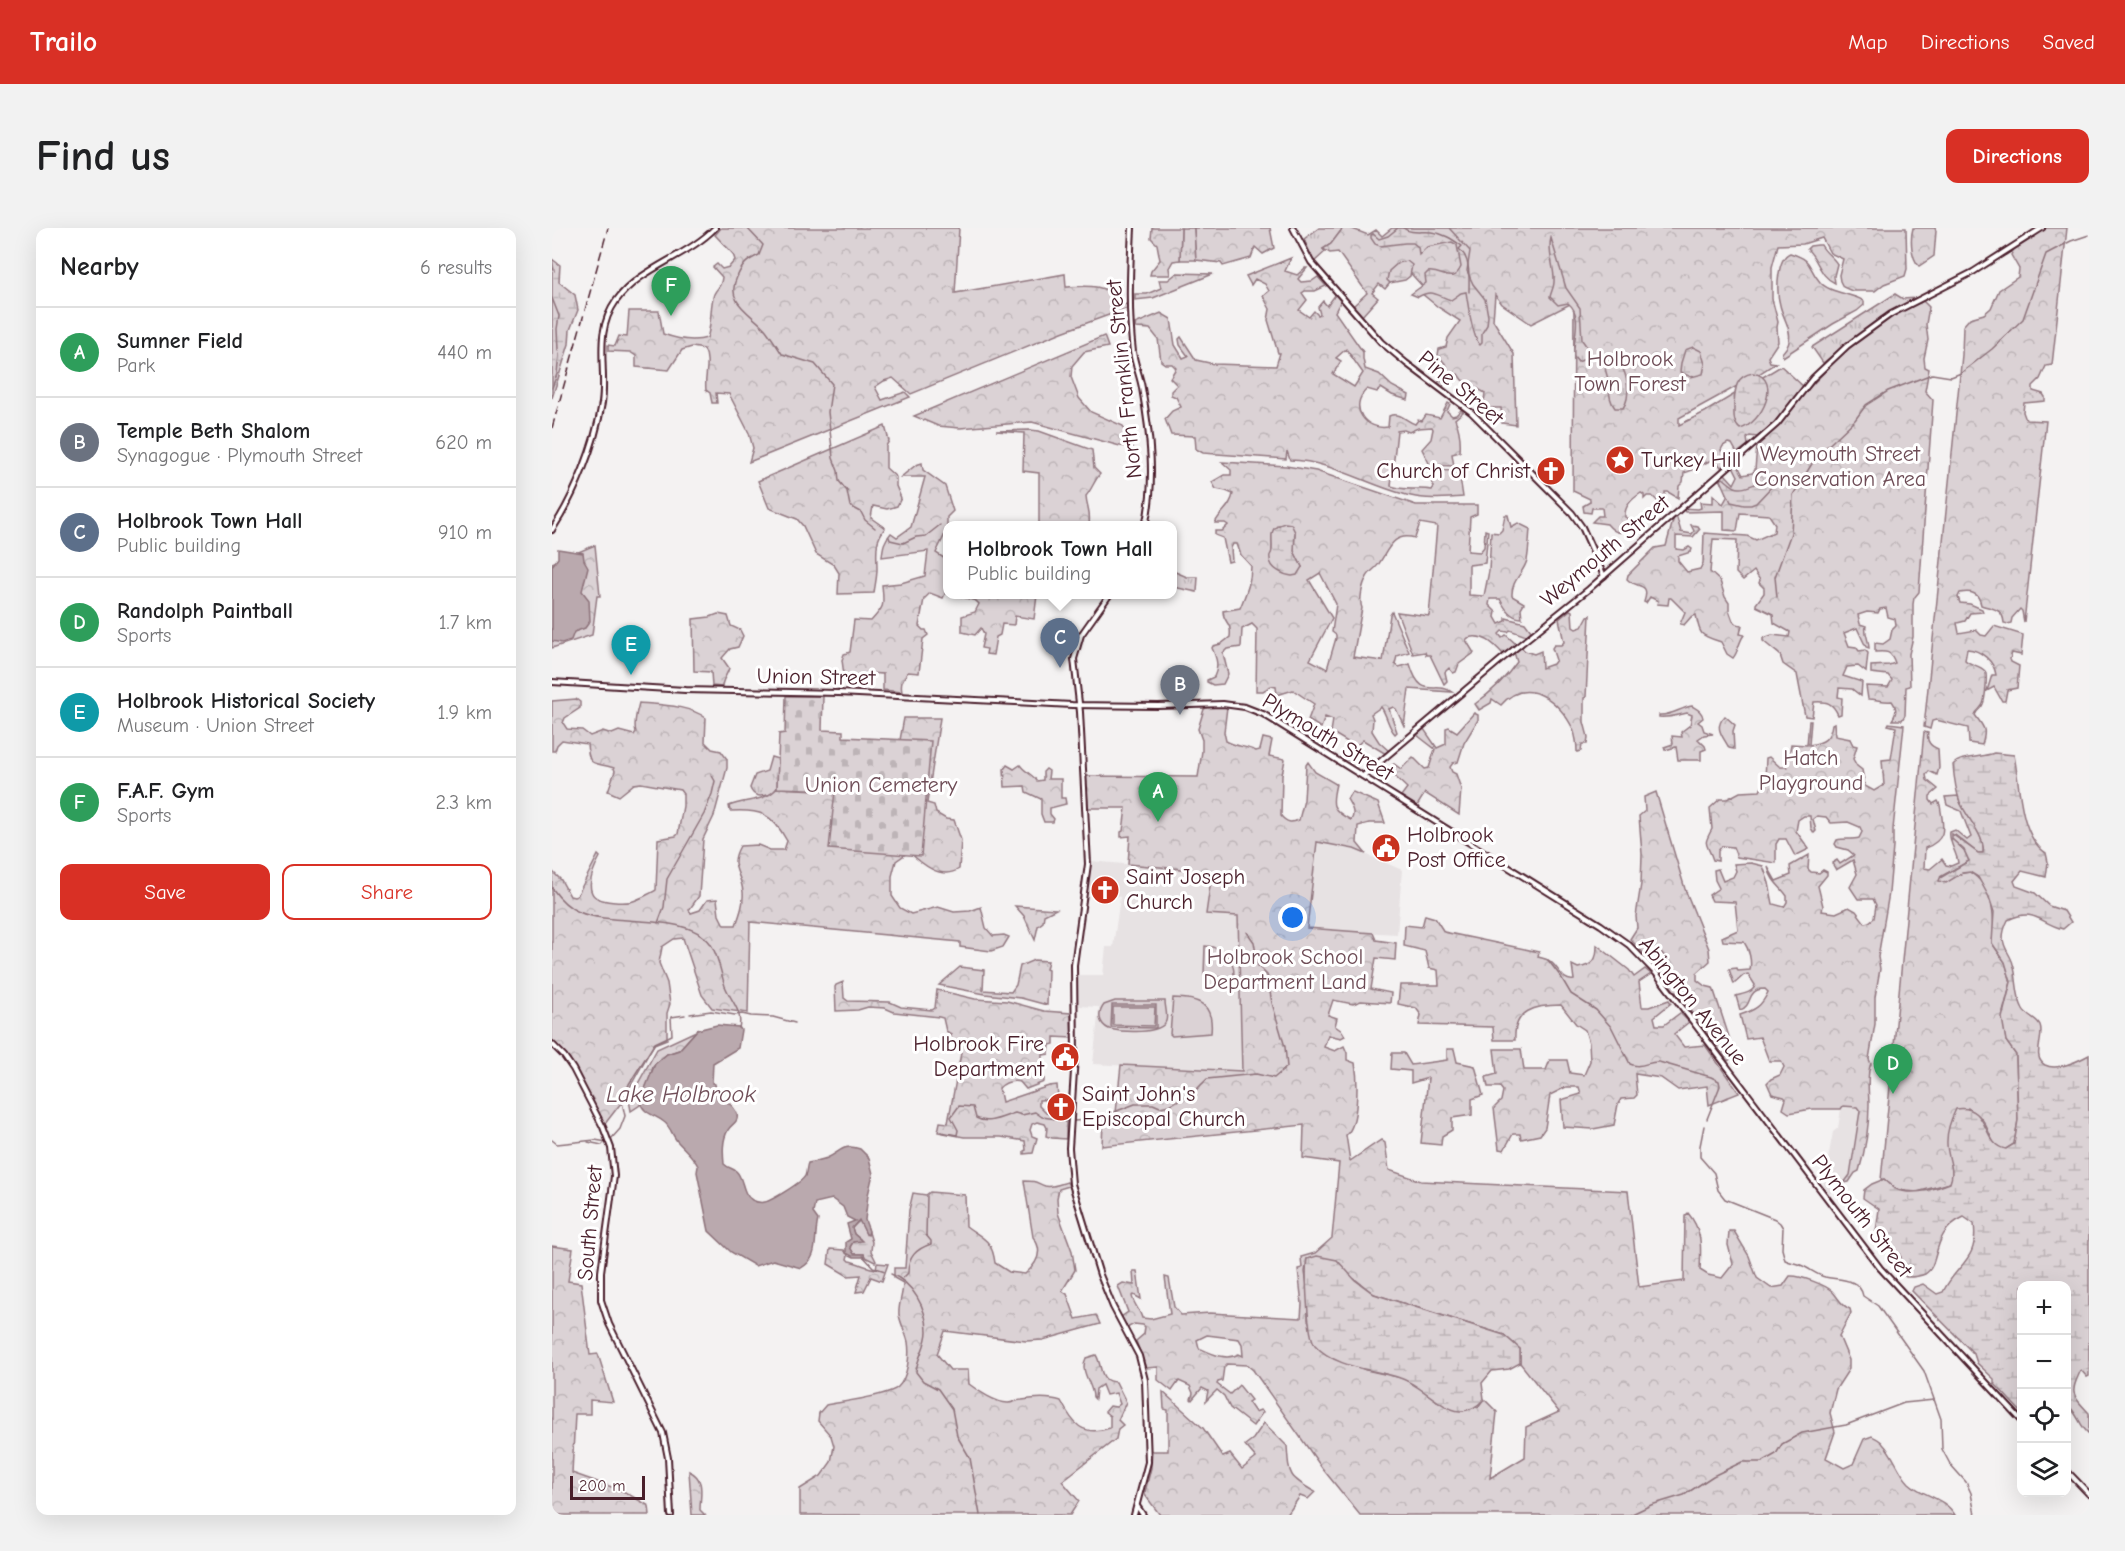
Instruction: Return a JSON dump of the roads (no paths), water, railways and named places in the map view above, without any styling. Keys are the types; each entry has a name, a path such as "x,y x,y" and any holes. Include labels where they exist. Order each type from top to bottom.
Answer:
{"main road":[{"path":"552,530 574,490 598,423 603,388 602,337 610,310 618,297 632,284 696,243 715,228"},
{"name":"North Franklin Street","path":"1132,228 1130,280 1133,347 1143,398 1152,476 1151,497 1146,521"},
{"name":"Pine Street","path":"1293,228 1311,262 1381,342 1471,412 1572,513 1582,526 1604,576"},
{"name":"Weymouth Street","path":"1363,776 1604,576 1777,424 1830,361 1862,334 1892,314 1973,272 2042,228"},
{"path":"1106,599 1084,631 1076,647 1074,669 1079,705 1088,864 1074,961 1075,1051 1069,1127 1069,1161 1076,1197 1102,1282 1136,1350 1145,1377 1148,1458 1146,1475 1134,1515"},
{"name":"Union Street","path":"552,682 685,690 839,693 1079,705"},
{"name":"Plymouth Street","path":"1079,705 1223,704 1245,707 1267,716 1413,808"},
{"name":"Abington Avenue","path":"1413,808 1607,928 1629,945 1656,973 1757,1107"},
{"name":"South Street","path":"552,1044 571,1067 611,1148 614,1176 602,1264 601,1297 609,1324 663,1433 668,1455 671,1515"},
{"name":"Plymouth Street","path":"1757,1107 1880,1268 2017,1416"},
{"path":"2071,1474 2089,1494"},
{"path":"1137,1505 1143,1515"}],"water":[{"path":"558,549 583,553 588,567 582,591 589,600 590,621 585,628 574,632 571,640 562,643 552,641 552,566 558,558"},
{"name":"Lake Holbrook","path":"717,1025 739,1027 741,1030 738,1048 713,1063 712,1083 737,1114 737,1119 726,1134 723,1151 724,1164 739,1174 748,1197 763,1202 780,1195 803,1179 808,1163 827,1158 845,1148 860,1149 869,1158 873,1174 865,1220 869,1231 868,1235 866,1234 859,1220 852,1228 854,1234 862,1241 853,1242 850,1247 854,1254 864,1254 865,1257 854,1257 846,1253 846,1242 851,1239 847,1224 855,1221 847,1217 843,1207 832,1199 815,1203 813,1213 818,1220 815,1247 811,1259 801,1268 773,1260 755,1266 731,1252 709,1231 697,1172 698,1166 666,1124 646,1111 640,1101 655,1064 667,1054 679,1050 697,1030"}],"waterway":[{"path":"747,228 763,245 759,255 745,263 741,269 734,286 734,294 742,307 766,330 782,354 815,364 832,384 828,412 833,458 839,481 847,491 850,506 861,512 865,520 875,528"},
{"path":"1403,228 1413,232 1440,234 1462,246 1459,249 1466,258 1469,292"},
{"path":"1777,597 1775,577 1791,533 1793,495 1816,457 1855,420 1866,405 1888,391 1932,374 1951,377 1961,373 1992,349 2023,319 2046,254 2089,235"},
{"path":"552,298 559,316 558,350"},
{"path":"552,388 557,374 559,354"},
{"path":"889,537 890,540 903,543 916,537 926,536 940,525"},
{"path":"658,923 664,907 667,879 704,814 712,794 715,781 711,774"},
{"path":"552,888 564,902 579,912 611,919 685,927 699,933 710,943 715,953 725,986 738,1011 739,1028"},
{"path":"1074,1121 1090,1118 1100,1119 1103,1123 1108,1121 1109,1114 1135,1104 1153,1104 1160,1107 1170,1105 1197,1089 1207,1079 1256,1074 1274,1078 1287,1067 1285,1047 1272,1003 1267,975 1258,966 1254,942 1247,932"},
{"path":"1548,960 1571,994 1596,1010 1612,1028 1630,1064 1638,1066 1659,1062 1719,1081 1720,1086 1707,1119"},
{"path":"690,1014 711,1011 773,1017 795,1023"},
{"path":"611,1139 620,1129 625,1116 622,1102 629,1084 655,1043 672,1035 671,1017 685,1015"},
{"path":"941,1132 957,1135 958,1130 951,1117 959,1106 973,1107 976,1118 985,1121 1015,1113 1022,1115 1035,1112 1042,1117 1064,1120"},
{"path":"1704,1126 1700,1157 1714,1173 1718,1190 1725,1199 1780,1223 1783,1228 1782,1249 1785,1260 1822,1276 1848,1281 1858,1286 1863,1296 1878,1306 1924,1371 1941,1419 1942,1449 1950,1464 1966,1482 1971,1493 1975,1515"},
{"path":"552,1140 557,1144 595,1140 607,1142"},
{"path":"588,1142 602,1145 605,1142"},
{"path":"903,1278 908,1273 909,1262 914,1254 931,1244 926,1235 927,1196"},
{"path":"863,1256 873,1267 885,1271"},
{"path":"891,1274 912,1289 921,1305 927,1336 916,1372 923,1381 938,1389 952,1409 957,1436 970,1458 980,1515"},
{"path":"1630,1515 1651,1505 1684,1495 1713,1476 1742,1462 1762,1462 1776,1454 1782,1444 1802,1433 1846,1425 1904,1403 1934,1400"}],"railway":[{"path":"552,428 608,228"}],"place":[{"name":"F.A.F. Gym","path":"671,316"},
{"name":"Turkey Hill","path":"1620,460"},
{"name":"Church of Christ","path":"1551,471"},
{"name":"Holbrook Town Hall","path":"1060,668"},
{"name":"Holbrook Historical Society","path":"631,675"},
{"name":"Temple Beth Shalom","path":"1180,715"},
{"name":"Sumner Field","path":"1158,822"},
{"name":"Holbrook Post Office","path":"1386,848"},
{"name":"Saint Joseph Church","path":"1105,890"},
{"name":"Holbrook Fire Department","path":"1065,1057"},
{"name":"Randolph Paintball","path":"1893,1094"},
{"name":"Saint John's Episcopal Church","path":"1061,1107"}],"park label":[{"name":"Holbrook Town Forest","path":"1630,372"},
{"name":"Weymouth Street Conservation Area","path":"1840,466"},
{"name":"Hatch Playground","path":"1811,770"},
{"name":"Union Cemetery","path":"881,785"},
{"name":"Holbrook School Department Land","path":"1285,970"}]}
